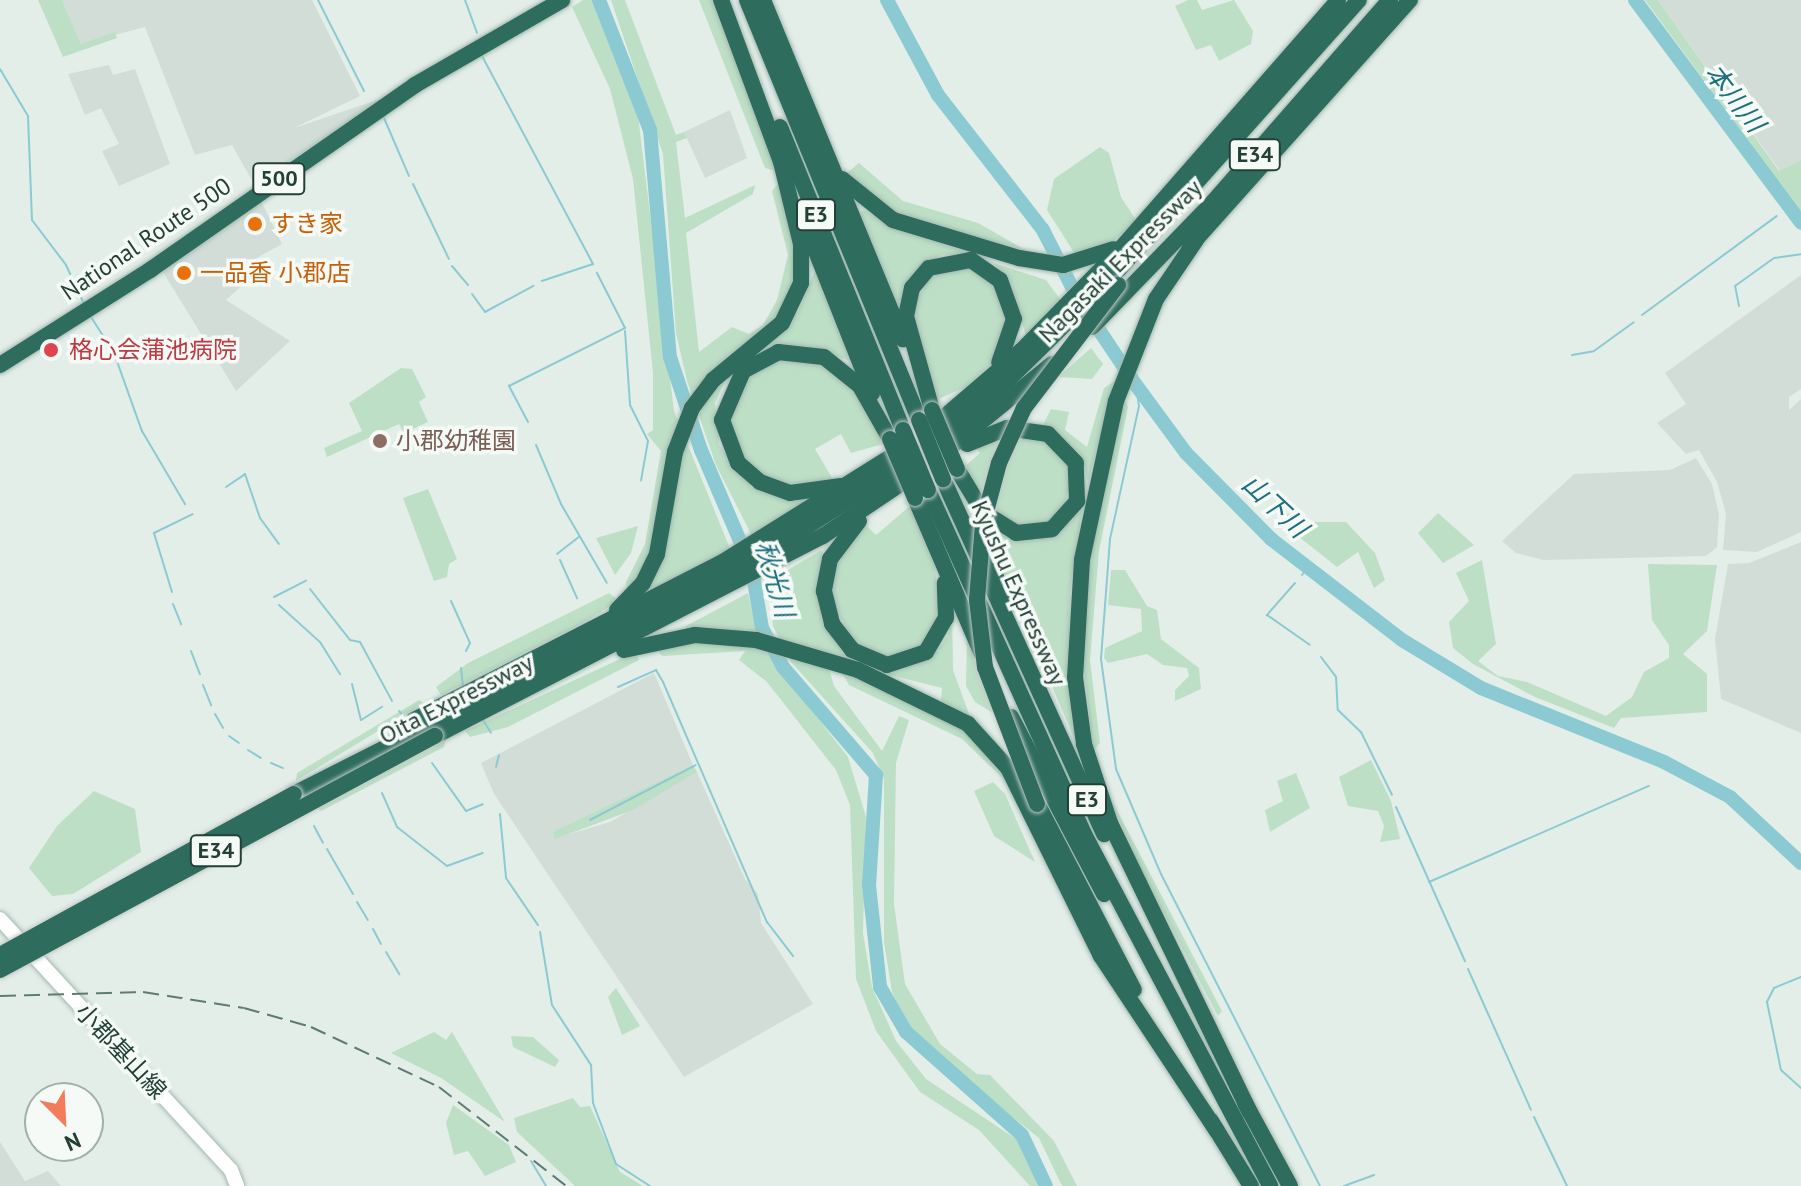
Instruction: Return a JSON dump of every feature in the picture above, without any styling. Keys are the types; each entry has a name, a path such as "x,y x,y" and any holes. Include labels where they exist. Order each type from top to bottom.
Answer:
{"highway":[{"name":"National Route 500","path":"0,365 150,270 415,85 562,0"},
{"path":"721,0 781,162 896,435"},
{"name":"Kyushu Expressway","path":"728,0 921,494 1047,758 1175,1012 1270,1186"},
{"name":"Kyushu Expressway","path":"747,0 924,421 950,474 1062,749 1290,1186"},
{"path":"763,0 827,154 924,421"},
{"path":"827,154 850,189 882,214 1019,258 1072,264 1114,249 1158,207 1338,0"},
{"path":"1177,185 1269,97 1357,0"},
{"name":"Nagasaki Expressway","path":"926,458 1076,305 1106,282 1357,0"},
{"path":"1106,282 1372,0"},
{"path":"1297,129 1393,0"},
{"name":"Nagasaki Expressway","path":"1117,308 1393,0"},
{"path":"1117,308 1196,240 1410,0"},
{"path":"477,704 559,644 610,615 643,583 660,543 672,467 686,418 703,391 774,331 798,293 801,244 781,162"},
{"path":"1158,207 1024,408 999,463 983,523 977,600 985,667 1037,804 1216,1130"},
{"path":"1196,240 1137,340 1123,378 1082,560 1075,647 1080,723 1110,823 1250,1112"},
{"path":"896,435 852,377 824,357 801,352 778,352 749,366 723,410 725,439 738,463 760,482 790,493 844,485 989,373 1012,338 1006,289 994,272 971,260 929,268 909,297 908,336 924,421"},
{"path":"769,557 972,394 1076,305"},
{"name":"E34","path":"926,458 971,433 1117,308"},
{"path":"876,469 924,421 972,394"},
{"path":"769,557 868,513 960,449 1007,428 1038,430 1065,446 1076,463 1080,492 1059,524 1016,533 983,512 950,474"},
{"name":"Oita Expressway","path":"0,970 435,736 477,704 727,580 896,488 926,458"},
{"name":"Oita Expressway","path":"769,557 926,458"},
{"path":"896,488 868,513 830,559 825,602 837,634 852,650 877,663 897,665 926,652 946,618 944,580 921,494"},
{"path":"559,644 727,580"},
{"name":"Oita Expressway","path":"477,704 663,622 727,580"},
{"path":"477,704 639,645 731,636 808,653 928,699 990,744 1015,780 1101,956 1251,1186"},
{"name":"E34","path":"0,955 294,794 477,704"}],"main road":[{"name":"小郡基山線","path":"0,919 231,1170 237,1186"}],"shaded area":[{"path":"62,0 312,0 360,96 294,128 389,96 254,184 232,145 195,155 145,27 81,44"},
{"path":"1658,0 1801,0 1801,160 1780,171"},
{"path":"109,65 113,75 135,69 170,164 119,186 102,151 119,144 101,108 85,115 68,74"},
{"path":"730,110 747,158 705,178 684,132"},
{"path":"261,201 282,244 251,261 256,273 226,300 290,341 236,391 163,272"},
{"path":"1801,275 1801,389 1789,397 1789,410 1801,399 1801,532 1757,552 1723,550 1726,514 1717,482 1699,450 1686,454 1657,423 1686,404 1665,373"},
{"path":"1696,458 1712,484 1719,515 1717,547 1706,556 1543,560 1516,553 1502,541 1574,474 1670,470"},
{"path":"1801,542 1801,733 1721,699 1715,639 1728,564 1749,563"},
{"path":"654,673 693,765 552,832 555,838 610,822 697,772 745,879 758,894 761,923 813,1004 684,1077 494,794 481,763"},
{"path":"0,1142 25,1181 48,1171 61,1186 0,1186"}],"green space":[{"path":"38,0 62,0 81,44 115,32 117,38 63,57"},
{"path":"583,0 592,0 637,107 674,411 731,551 645,596 667,544 628,593 626,582 645,544 661,451 647,434 653,430 653,373 633,179 610,89 572,7"},
{"path":"611,0 625,0 676,135 684,132 687,138 676,142 685,218 755,185 753,194 686,233 699,352 732,327 749,334 763,325 777,300 788,255 772,191 780,181 795,237 796,285 786,308 727,377 715,403 719,445 751,487 810,500 753,538 716,465 687,381 676,333 663,154"},
{"path":"699,0 712,0 776,171 765,168"},
{"path":"1197,0 1202,10 1234,0 1253,31 1251,44 1219,61 1211,45 1196,50 1175,6"},
{"path":"1645,0 1658,0 1779,171 1801,160 1801,212"},
{"path":"1100,147 1109,153 1121,197 1137,222 1108,245 1075,254 1047,210 1054,179"},
{"path":"859,163 903,201 978,223 1027,251 892,213 847,173"},
{"path":"864,210 897,229 970,253 941,255 923,264 896,308 858,214"},
{"path":"994,263 1046,280 1063,303 1026,337 1012,286"},
{"path":"960,264 990,276 1006,310 1007,334 995,360 966,387 936,400 921,363 913,305 933,273"},
{"path":"815,270 854,362 805,346 754,353 798,312"},
{"path":"1091,348 1103,364 1092,379 1058,377"},
{"path":"773,360 813,360 835,369 869,410 883,444 851,453 841,434 815,449 835,483 786,486 764,478 743,460 728,416 742,379"},
{"path":"401,368 412,369 426,397 419,402 428,422 404,433 399,424 327,457 324,448 362,431 349,403"},
{"path":"1115,381 1088,483 1082,458 1043,425 1051,409 1069,412 1065,430 1087,447 1104,388"},
{"path":"1123,396 1128,407 1099,551 1090,660 1100,743 1093,751 1083,660 1089,553"},
{"path":"1000,435 1050,441 1074,471 1063,510 1050,521 1011,525 994,515 963,468 980,453 974,446"},
{"path":"428,489 457,559 449,564 447,577 434,581 403,498"},
{"path":"1084,499 1070,590 1068,676 1079,749 979,517 997,531 1036,540 1072,521"},
{"path":"910,506 935,568 939,604 933,630 919,647 887,657 853,642 835,607 832,585 839,558 866,525 876,535"},
{"path":"1284,513 1311,522 1346,522 1375,553 1385,580 1374,588 1358,552 1337,567 1279,521"},
{"path":"1438,513 1474,545 1443,563 1418,533"},
{"path":"638,526 631,553 615,575 596,538"},
{"path":"821,550 826,558 817,584 822,621 850,658 803,646 828,665 834,686 882,751 899,716 909,720 896,763 894,904 905,984 940,1044 977,1074 990,1075 1054,1141 1077,1186 1062,1186 1039,1138 935,1057 907,1027 892,992 884,942 884,779 873,753 791,662 773,626 768,582"},
{"path":"1482,560 1496,644 1478,661 1498,676 1527,682 1606,716 1632,697 1644,672 1669,658 1669,645 1652,620 1648,564 1717,565 1707,631 1683,654 1707,674 1707,712 1621,718 1614,728 1535,697 1473,664 1453,648 1449,622 1469,601 1456,573"},
{"path":"1111,570 1125,570 1147,606 1157,610 1161,639 1199,668 1201,689 1175,701 1175,690 1189,676 1187,668 1163,665 1147,654 1108,663 1104,658 1105,648 1142,631 1141,609 1108,605"},
{"path":"609,593 619,601 579,625 441,695 436,687 468,663"},
{"path":"748,593 757,634 687,630 686,626"},
{"path":"952,608 953,670 970,717 941,701 942,688 886,674 935,653 948,636"},
{"path":"967,636 1005,720 975,702 966,686"},
{"path":"679,642 763,648 848,757 866,817 863,933 872,987 896,1041 926,1079 1019,1141 1042,1186 1030,1186 979,1130 920,1092 876,1031 856,979 850,805 836,770 767,682 739,660 745,651 662,656 654,646"},
{"path":"635,652 639,660 508,727 470,737 465,731"},
{"path":"841,671 964,729 1012,787 962,739 849,685"},
{"path":"419,700 424,703 296,781 297,773"},
{"path":"445,741 444,747 321,811 315,806"},
{"path":"1371,760 1391,801 1400,839 1380,842 1384,826 1378,811 1348,806 1339,777"},
{"path":"693,765 697,772 633,810 555,839 552,832"},
{"path":"1296,773 1310,808 1270,832 1265,810 1283,801 1277,781"},
{"path":"1100,778 1222,1011 1218,1016 1146,879"},
{"path":"993,782 1005,794 1035,862 994,836 974,791"},
{"path":"94,791 135,809 141,852 73,894 52,896 29,868 57,826"},
{"path":"616,988 640,1026 622,1035 608,997"},
{"path":"434,1032 446,1040 452,1032 505,1122 441,1078 391,1053"},
{"path":"511,1036 533,1037 559,1060 555,1067 513,1047"},
{"path":"573,1098 580,1107 590,1106 620,1172 643,1186 575,1186 517,1132 514,1118"},
{"path":"453,1105 509,1145 516,1162 485,1176 468,1151 454,1155 446,1123"}],"waterway":[{"path":"318,0 364,91"},
{"path":"465,0 477,33"},
{"name":"秋光川","path":"599,0 650,130 670,357 701,450 752,569 762,628 783,667 876,775 869,885 880,987 906,1032 1022,1135 1046,1186"},
{"name":"山下川","path":"887,0 938,95 1043,230 1077,297 1136,385 1186,453 1271,539 1402,640 1481,688 1664,762 1730,797 1801,863"},
{"name":"本川川","path":"1635,0 1801,223"},
{"path":"482,56 593,264 542,281"},
{"path":"0,69 28,116 32,220 66,265 84,304"},
{"path":"384,118 409,176"},
{"path":"413,184 449,259"},
{"path":"1642,315 1777,216"},
{"path":"1739,306 1735,286 1774,258 1801,254"},
{"path":"452,266 468,285"},
{"path":"528,422 509,386 625,328 597,273"},
{"path":"472,294 485,312 533,286"},
{"path":"91,317 114,353 142,431 185,504"},
{"path":"1572,355 1594,351 1634,322"},
{"path":"625,331 630,405 648,441 641,480"},
{"path":"1136,385 1139,406 1110,539 1101,659 1116,769 1161,874 1320,1186"},
{"path":"536,445 561,504 607,583"},
{"path":"226,487 245,474 260,518 279,544"},
{"path":"172,592 154,533 193,514"},
{"path":"557,554 579,537"},
{"path":"560,560 577,598"},
{"path":"1302,575 1307,568"},
{"path":"274,597 306,581"},
{"path":"1295,583 1267,615 1310,645"},
{"path":"310,589 350,640 360,642 392,701"},
{"path":"451,601 470,643 466,651"},
{"path":"173,604 181,624"},
{"path":"279,605 320,642 340,674"},
{"path":"191,651 200,674"},
{"path":"1321,657 1336,677 1338,710 1361,732 1392,795"},
{"path":"461,668 463,687"},
{"path":"618,687 656,670 767,922 793,956"},
{"path":"352,684 361,720 382,707"},
{"path":"203,685 211,705"},
{"path":"399,711 408,721"},
{"path":"215,714 223,728"},
{"path":"483,720 491,733"},
{"path":"229,736 239,743"},
{"path":"248,750 261,758"},
{"path":"496,767 499,755"},
{"path":"271,763 283,768"},
{"path":"432,763 466,811 483,804"},
{"path":"590,820 696,765"},
{"path":"1429,882 1649,786"},
{"path":"382,793 397,827 447,866 483,853"},
{"path":"1396,807 1465,961"},
{"path":"500,814 506,878 538,925"},
{"path":"314,826 323,843"},
{"path":"327,849 353,894"},
{"path":"357,902 368,920"},
{"path":"373,929 381,944"},
{"path":"540,932 552,1005 591,1065 593,1103 616,1164 650,1186"},
{"path":"386,952 399,974"},
{"path":"1468,969 1531,1110"},
{"path":"1801,977 1774,988 1767,1002 1781,1070 1801,1088"},
{"path":"1534,1117 1567,1186"},
{"path":"531,1161 546,1186"},
{"path":"1344,1186 1374,1175"}],"railway":[{"path":"0,996 143,992 244,1008 311,1027 439,1087 566,1186"}],"place":[{"name":"すき家","path":"255,224"},
{"name":"一品香 小郡店","path":"184,273"},
{"name":"格心会蒲池病院","path":"51,350"},
{"name":"小郡幼稚園","path":"380,441"}]}
